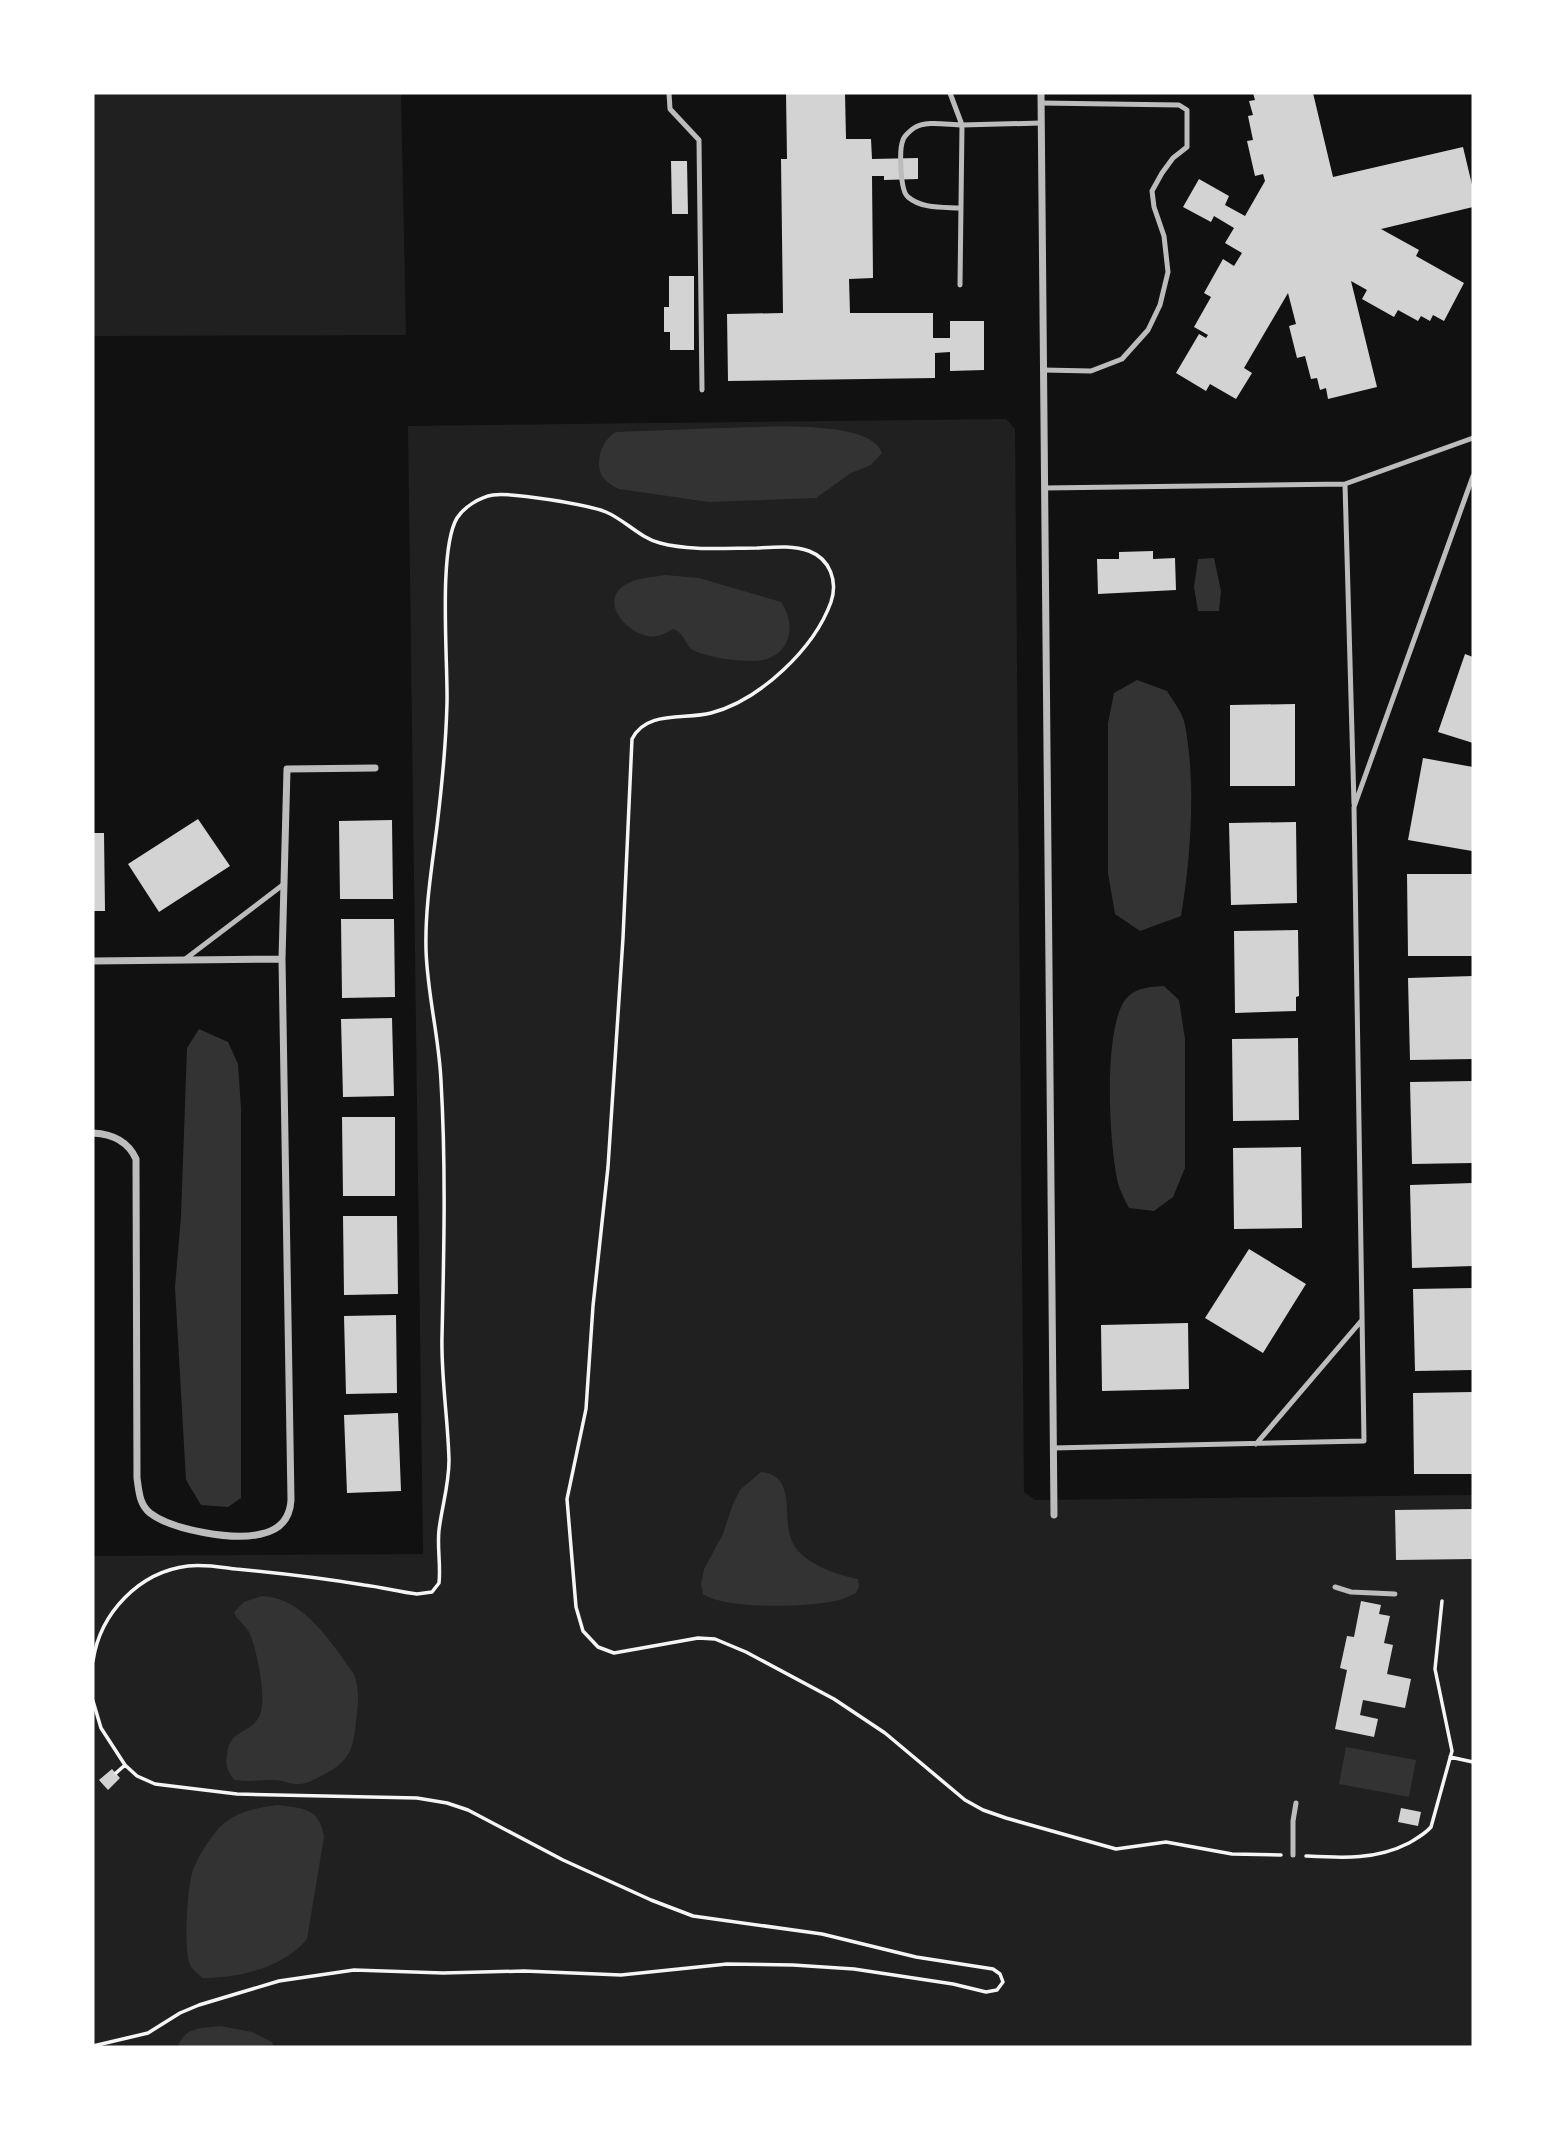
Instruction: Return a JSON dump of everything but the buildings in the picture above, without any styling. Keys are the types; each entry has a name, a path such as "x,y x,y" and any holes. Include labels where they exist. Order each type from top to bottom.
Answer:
{"street":[{"path":"1041,93 1054,1515"},
{"path":"93,1133 105,1133 124,1142 136,1159 139,1499 148,1512 196,1531 233,1535 262,1534 282,1524 290,1514 291,1500 282,959 287,769 375,768"},
{"path":"93,961 282,959"}],"lane":[{"path":"668,93 670,109 699,140 702,390"},
{"path":"950,93 962,125 960,285"},
{"path":"1041,103 1179,105 1188,110 1187,147 1173,158 1152,191 1154,207 1164,236 1168,272 1160,305 1148,330 1122,359 1091,371 1043,370"},
{"path":"960,208 932,207 906,196 901,184 902,140 913,128 924,124 1041,123"},
{"path":"1044,488 1345,484 1473,438"},
{"path":"1354,807 1473,476"},
{"path":"1053,1448 1364,1441 1354,807 1345,484"},
{"path":"184,960 284,884"},
{"path":"1256,1444 1362,1320"},
{"path":"1335,1587 1358,1593 1395,1594"},
{"path":"1293,1855 1296,1802"}],"path":[{"path":"93,1661 107,1620 125,1596 148,1579 184,1566 206,1565 260,1571 417,1594 432,1592 439,1583 439,1528 448,1487 449,1462 442,1363 444,1124 441,1074 427,962 428,885 442,784 447,713 448,562 456,521 461,513 477,501 500,495 569,503 610,514 648,539 662,544 789,547 810,551 826,563 834,585 831,602 812,635 792,661 769,682 744,699 713,713 648,722 638,728 632,739 608,1167 593,1306 586,1409 567,1499 576,1607 583,1631 598,1647 614,1653 698,1638 715,1639 746,1652 806,1683 885,1733 964,1800 993,1814 1059,1834 1116,1849 1166,1842 1232,1854 1347,1858 1374,1856 1399,1848 1425,1833 1433,1823 1452,1746 1436,1669 1442,1601"},
{"path":"93,1701 101,1728 125,1765 146,1781 237,1794 417,1798 447,1802 478,1814 563,1860 677,1911 702,1918 822,1934 916,1957 986,1968 997,1971 1003,1982 997,1990 986,1992 953,1984 854,1969 793,1965 727,1964 608,1975 524,1971 443,1973 354,1970 279,1981 199,2005 180,2013 148,2033 93,2046"},
{"path":"1450,1757 1473,1762"},
{"path":"116,1773 125,1765"}],"shaded area":[{"path":"93,93 401,93 406,335 93,336"},
{"path":"1006,419 1015,429 1024,1492 1035,1500 1473,1495 1473,2047 93,2047 93,1556 423,1554 408,426"},
{"path":"783,426 834,429 856,434 873,442 882,453 871,465 851,473 816,498 709,502 619,489 606,481 599,468 601,450 607,439 616,432"},
{"path":"1214,558 1221,591 1219,611 1198,611 1194,587 1198,559"},
{"path":"665,575 699,578 781,602 789,622 787,641 775,655 766,659 732,660 691,649 673,629 658,636 649,636 630,628 617,612 614,603 616,595 632,581"},
{"path":"1137,680 1167,691 1178,707 1185,725 1191,795 1190,845 1181,916 1140,931 1115,914 1108,873 1108,723 1114,693"},
{"path":"1164,986 1179,1000 1185,1039 1185,1168 1173,1197 1154,1211 1129,1208 1119,1186 1112,1143 1110,1067 1116,1021 1126,999 1140,990"},
{"path":"199,1029 228,1042 238,1064 241,1108 241,1498 228,1507 201,1505 186,1480 175,1287 181,1216 187,1048"},
{"path":"761,1472 772,1475 780,1481 784,1489 789,1529 795,1547 819,1566 858,1579 856,1593 835,1601 787,1606 730,1603 703,1594 701,1584 704,1569 723,1534 733,1504 740,1490"},
{"path":"262,1596 277,1598 304,1613 326,1636 356,1680 357,1709 349,1753 333,1769 306,1783 235,1780 227,1765 226,1759 232,1740 256,1721 262,1707 260,1674 253,1642 234,1612 244,1602"},
{"path":"1346,1747 1416,1760 1409,1797 1339,1784"},
{"path":"277,1805 309,1811 322,1827 324,1837 307,1939 286,1957 260,1969 231,1976 203,1978 191,1967 187,1955 188,1902 193,1870 210,1840 228,1820 248,1811"},
{"path":"220,2026 252,2032 272,2042 274,2047 178,2047 189,2032"}]}
